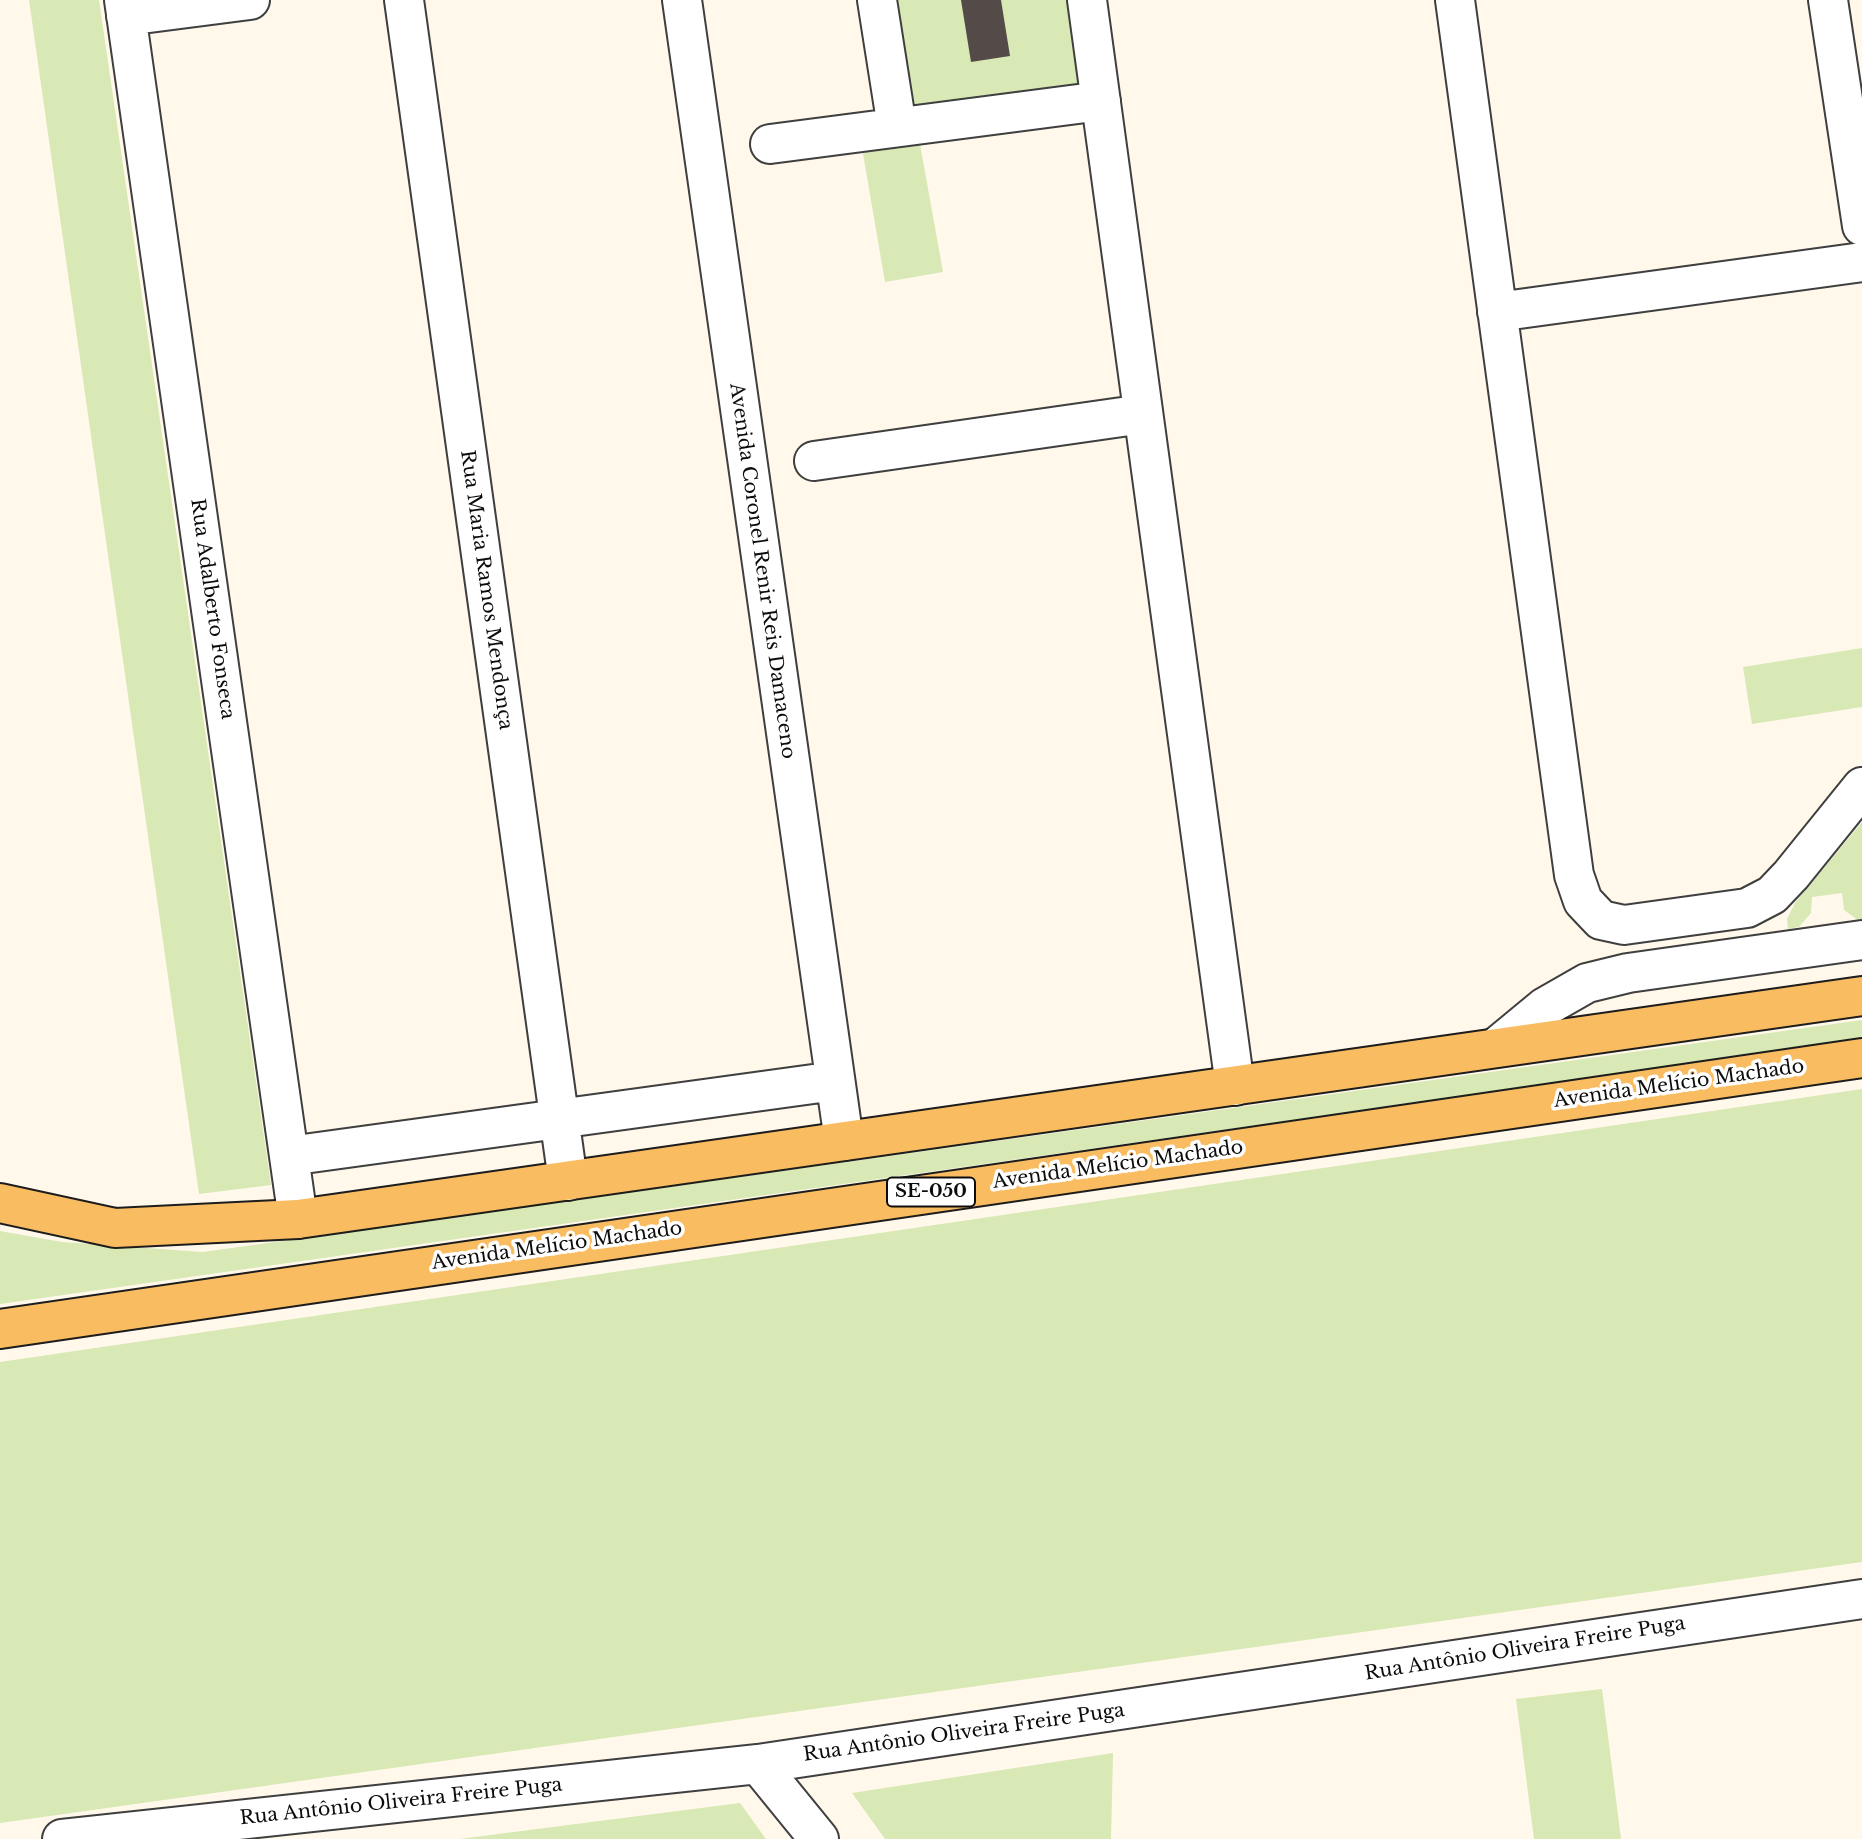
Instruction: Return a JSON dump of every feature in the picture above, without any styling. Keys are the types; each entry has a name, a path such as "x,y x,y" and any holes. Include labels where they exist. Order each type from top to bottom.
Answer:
{"main road":[{"path":"0,1203 116,1228 298,1219 1235,1086 1499,1045 1862,996"},
{"name":"Avenida Melício Machado","path":"0,1329 1862,1058"}],"street":[{"path":"125,8 250,0"},
{"name":"Rua Maria Ramos Mendonça","path":"404,0 568,1181"},
{"name":"Avenida Coronel Renir Reis Damaceno","path":"682,0 844,1141"},
{"path":"877,0 897,127"},
{"path":"1087,0 1235,1086"},
{"path":"1455,0 1574,875 1583,901 1601,920 1624,925 1747,908 1772,895 1782,885 1861,790"},
{"path":"1828,0 1862,226"},
{"name":"Rua Adalberto Fonseca","path":"125,8 298,1219"},
{"path":"769,144 1101,102"},
{"path":"1497,312 1862,262"},
{"path":"814,461 1143,414"},
{"path":"1499,1045 1545,1007 1587,983 1628,973 1862,940"},
{"path":"289,1156 835,1080"},
{"name":"Rua Antônio Oliveira Freire Puga","path":"62,1839 758,1764 1862,1599"},
{"path":"758,1764 820,1839"}],"green space":[{"path":"29,0 99,0 271,1185 199,1194"},
{"path":"892,0 1070,0 1083,89 908,112"},
{"path":"918,133 943,272 885,282 861,142"},
{"path":"1862,648 1862,707 1752,724 1743,667"},
{"path":"1862,822 1862,923 1844,910 1842,893 1812,897 1811,913 1799,927 1788,929 1787,919 1795,903"},
{"path":"1862,1020 1862,1039 0,1304 0,1231 62,1242 203,1252"},
{"path":"1862,1089 1862,1562 0,1823 0,1362"},
{"path":"1602,1689 1621,1839 1534,1839 1516,1699"},
{"path":"1113,1753 1111,1839 885,1839 852,1793"},
{"path":"740,1803 766,1839 459,1839"}],"building":[{"path":"961,0 1001,0 1010,56 971,62"}]}
